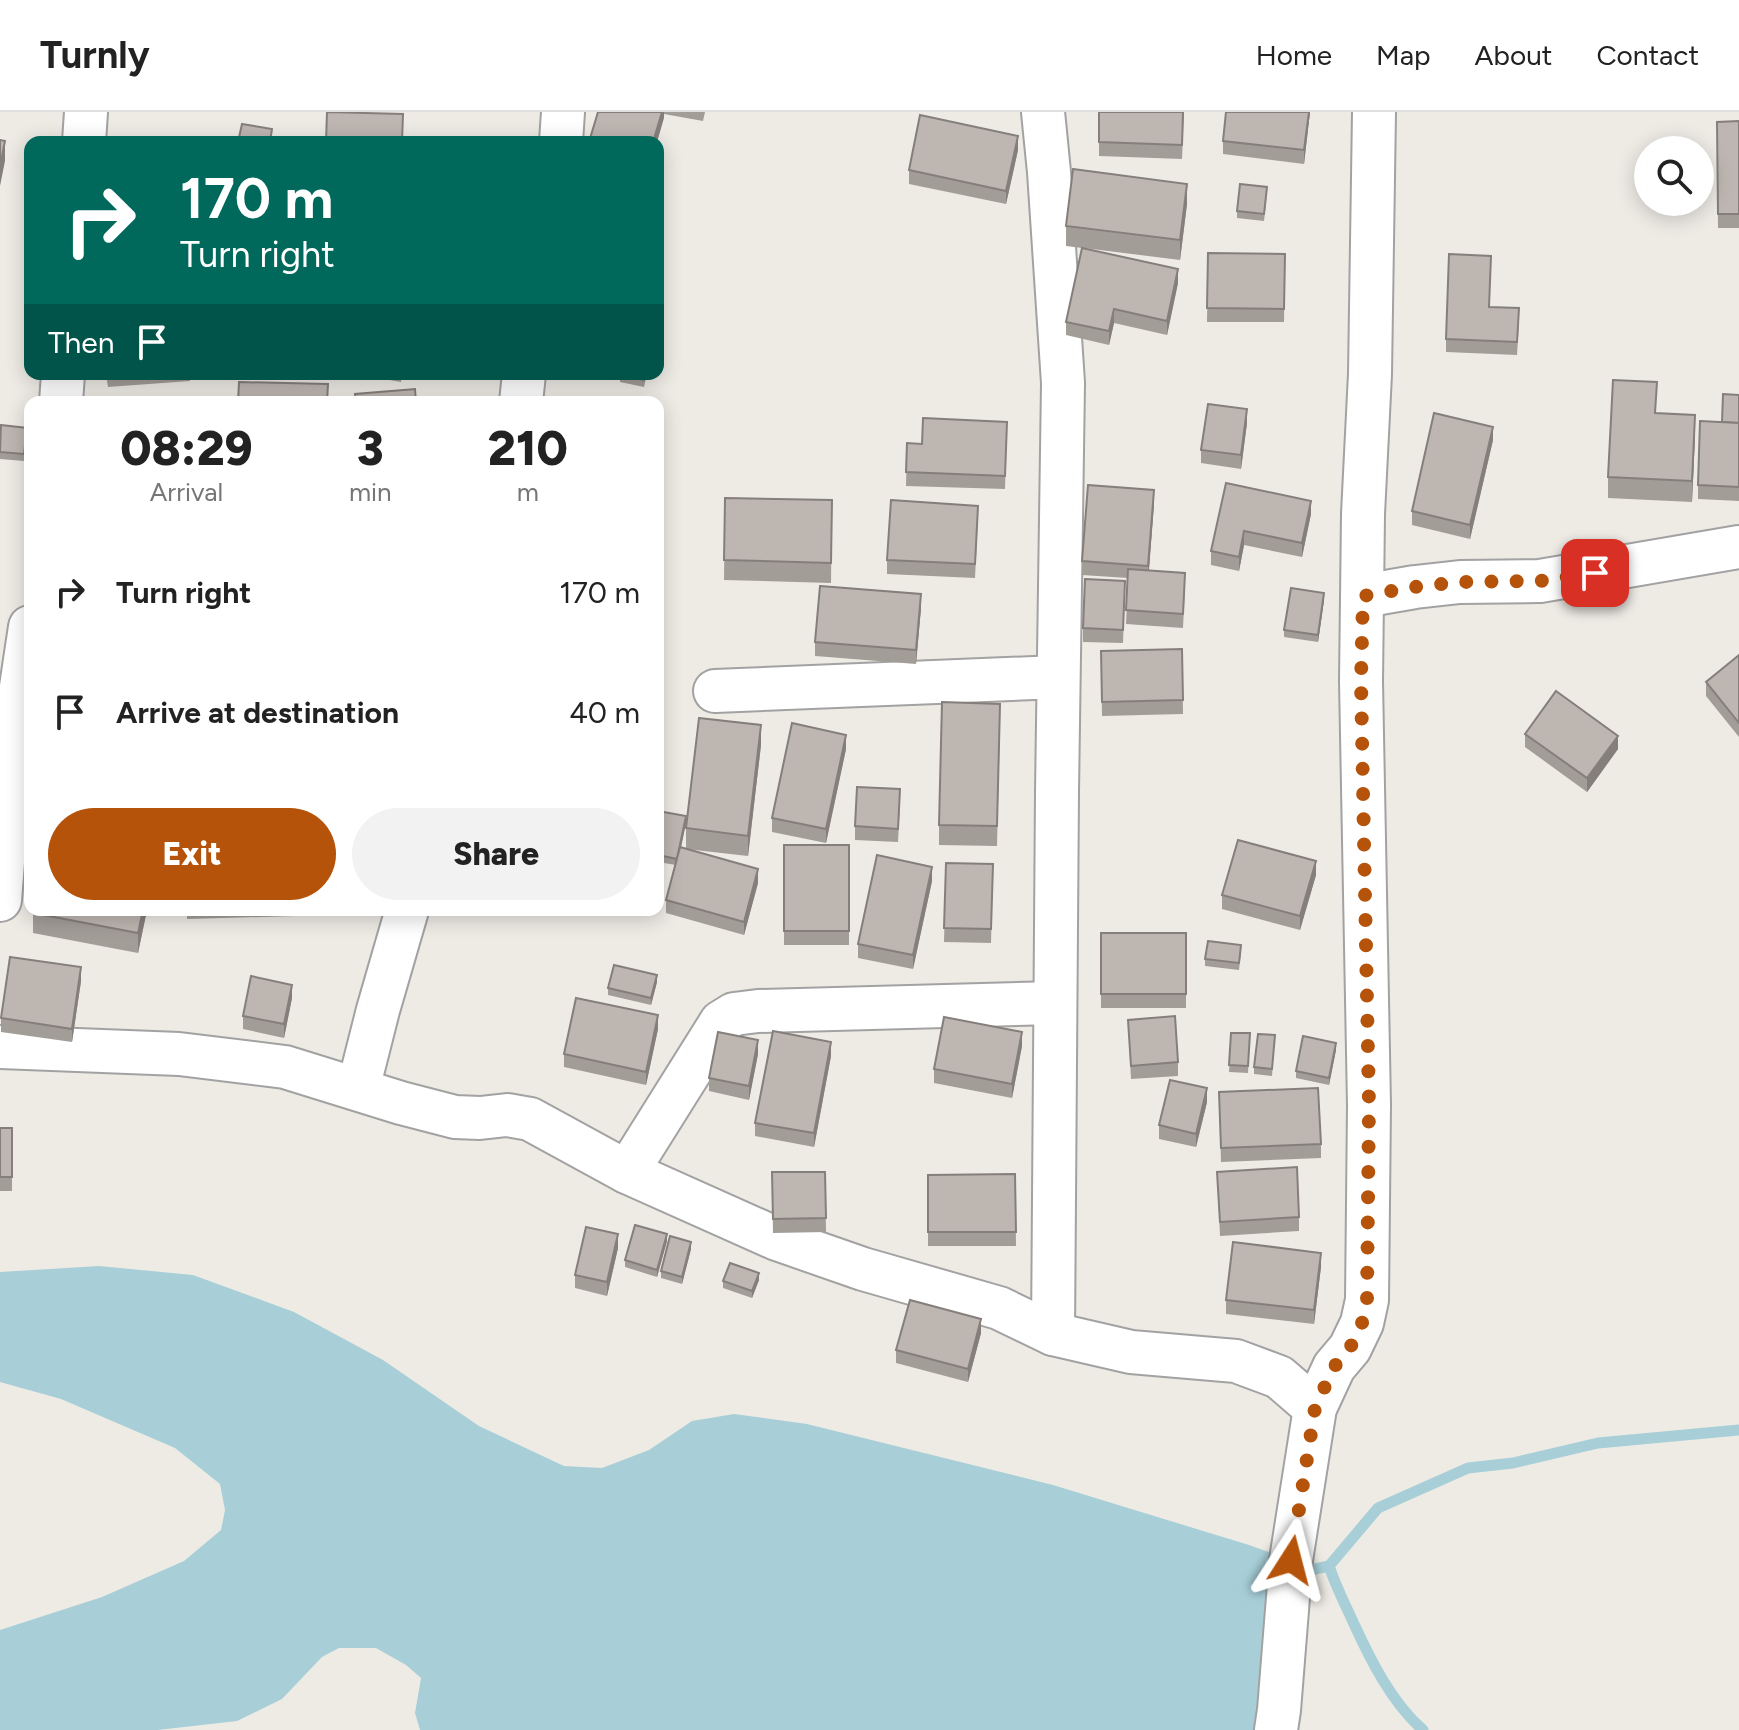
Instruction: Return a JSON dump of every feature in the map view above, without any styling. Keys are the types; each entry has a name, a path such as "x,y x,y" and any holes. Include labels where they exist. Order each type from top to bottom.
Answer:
{"street":[{"path":"84,136 86,112"},
{"path":"561,136 563,112"},
{"path":"1043,112 1063,383 1053,1334"},
{"path":"1276,1730 1291,1560 1315,1408 1334,1367 1350,1348 1362,1323 1367,1300 1369,1105 1361,681 1374,112"},
{"path":"1363,596 1460,582 1540,581 1739,547"},
{"path":"0,900 6,747 24,657"},
{"path":"715,691 1058,677"},
{"path":"358,1089 405,916"},
{"path":"627,1172 721,1022 734,1014 1055,1003"},
{"path":"0,1047 179,1054 285,1067 455,1117 507,1115 530,1119 627,1172 777,1239 863,1269 999,1308 1053,1334 1131,1352 1236,1361 1279,1377 1315,1408"}],"water":[{"path":"99,1266 193,1275 294,1312 383,1360 479,1426 564,1466 602,1468 649,1450 692,1421 734,1414 807,1424 1053,1485 1291,1560 1276,1730 420,1730 415,1713 421,1678 406,1665 376,1648 339,1648 322,1657 282,1699 237,1721 158,1730 0,1730 0,1630 102,1597 184,1561 221,1530 225,1510 220,1484 175,1448 61,1399 0,1382 0,1272"}],"building":[{"path":"327,112 403,114 402,136 326,136"},
{"path":"598,112 662,112 655,136 591,136"},
{"path":"1099,112 1183,112 1182,145 1099,142"},
{"path":"1226,112 1309,112 1304,150 1223,141"},
{"path":"920,115 1018,136 1006,191 909,170"},
{"path":"1739,121 1739,214 1718,214 1717,122"},
{"path":"242,124 272,129 271,136 239,136"},
{"path":"0,140 5,141 0,166"},
{"path":"1073,169 1187,184 1180,240 1066,226"},
{"path":"1240,184 1267,187 1264,214 1237,211"},
{"path":"1082,248 1178,269 1167,321 1114,309 1109,331 1066,322"},
{"path":"1208,253 1285,254 1284,309 1207,308"},
{"path":"1449,254 1491,256 1489,307 1519,308 1517,342 1446,339"},
{"path":"1613,380 1657,382 1655,413 1695,415 1692,481 1608,477"},
{"path":"239,382 328,384 327,396 238,396"},
{"path":"415,389 416,396 355,396"},
{"path":"1723,394 1739,395 1739,423 1722,422"},
{"path":"1208,404 1247,409 1241,455 1201,450"},
{"path":"1434,413 1493,427 1470,525 1412,511"},
{"path":"923,418 1007,422 1005,476 906,472 907,443 922,444"},
{"path":"1700,421 1739,423 1739,487 1698,485"},
{"path":"1,425 24,428 24,454 0,452"},
{"path":"1226,483 1311,501 1302,543 1244,531 1239,557 1211,551"},
{"path":"1088,485 1154,490 1148,566 1082,561"},
{"path":"725,498 832,500 831,563 724,560"},
{"path":"891,500 978,506 975,564 887,560"},
{"path":"1128,569 1185,573 1183,614 1126,610"},
{"path":"1085,579 1125,581 1123,630 1083,628"},
{"path":"820,586 921,594 916,650 815,642"},
{"path":"1291,588 1324,593 1318,635 1284,630"},
{"path":"1182,649 1183,700 1102,702 1101,651"},
{"path":"1739,655 1739,723 1706,682"},
{"path":"1556,691 1618,736 1587,778 1525,734"},
{"path":"942,702 1000,704 997,826 939,825"},
{"path":"699,718 761,725 748,836 686,828"},
{"path":"792,723 846,735 826,829 772,818"},
{"path":"857,787 900,789 898,829 855,826"},
{"path":"664,812 686,816 677,859 664,856"},
{"path":"1238,840 1316,861 1300,916 1222,895"},
{"path":"784,845 849,845 849,931 784,931"},
{"path":"680,847 758,869 744,922 666,900"},
{"path":"877,855 932,867 913,955 858,944"},
{"path":"946,863 993,864 991,929 944,928"},
{"path":"49,916 142,916 138,933"},
{"path":"1101,933 1186,933 1186,994 1101,994"},
{"path":"1208,941 1241,945 1239,963 1205,959"},
{"path":"10,957 81,967 72,1029 1,1018"},
{"path":"614,965 657,975 651,998 608,988"},
{"path":"251,976 292,985 284,1024 243,1016"},
{"path":"576,998 658,1015 646,1072 564,1054"},
{"path":"1175,1016 1178,1062 1131,1066 1128,1020"},
{"path":"944,1017 1022,1032 1012,1084 934,1069"},
{"path":"773,1031 831,1042 814,1133 755,1123"},
{"path":"718,1032 758,1040 749,1086 709,1078"},
{"path":"1231,1033 1250,1033 1248,1066 1229,1065"},
{"path":"1258,1034 1275,1035 1272,1069 1254,1067"},
{"path":"1303,1036 1336,1043 1329,1078 1296,1071"},
{"path":"1170,1080 1207,1088 1196,1134 1159,1125"},
{"path":"1318,1088 1321,1144 1221,1148 1219,1092"},
{"path":"0,1128 12,1128 12,1177 0,1177"},
{"path":"1297,1167 1299,1217 1220,1222 1217,1172"},
{"path":"772,1172 825,1172 826,1218 773,1219"},
{"path":"1015,1174 1016,1232 928,1232 928,1175"},
{"path":"635,1225 667,1234 657,1270 625,1260"},
{"path":"586,1227 618,1234 607,1282 575,1275"},
{"path":"670,1236 691,1242 682,1277 661,1271"},
{"path":"1233,1242 1321,1253 1314,1310 1226,1300"},
{"path":"730,1263 759,1273 752,1291 723,1281"},
{"path":"910,1300 981,1319 968,1369 896,1350"}],"waterway":[{"path":"1296,1573 1329,1566 1378,1508 1468,1468 1513,1463 1598,1443 1739,1430"},
{"path":"1329,1566 1375,1667 1392,1694 1423,1730"}],"route":[{"path":"1291,1560 1315,1408 1334,1367 1350,1348 1362,1323 1367,1300 1369,1105 1361,681 1363,596 1460,582 1540,581 1595,573"}]}
